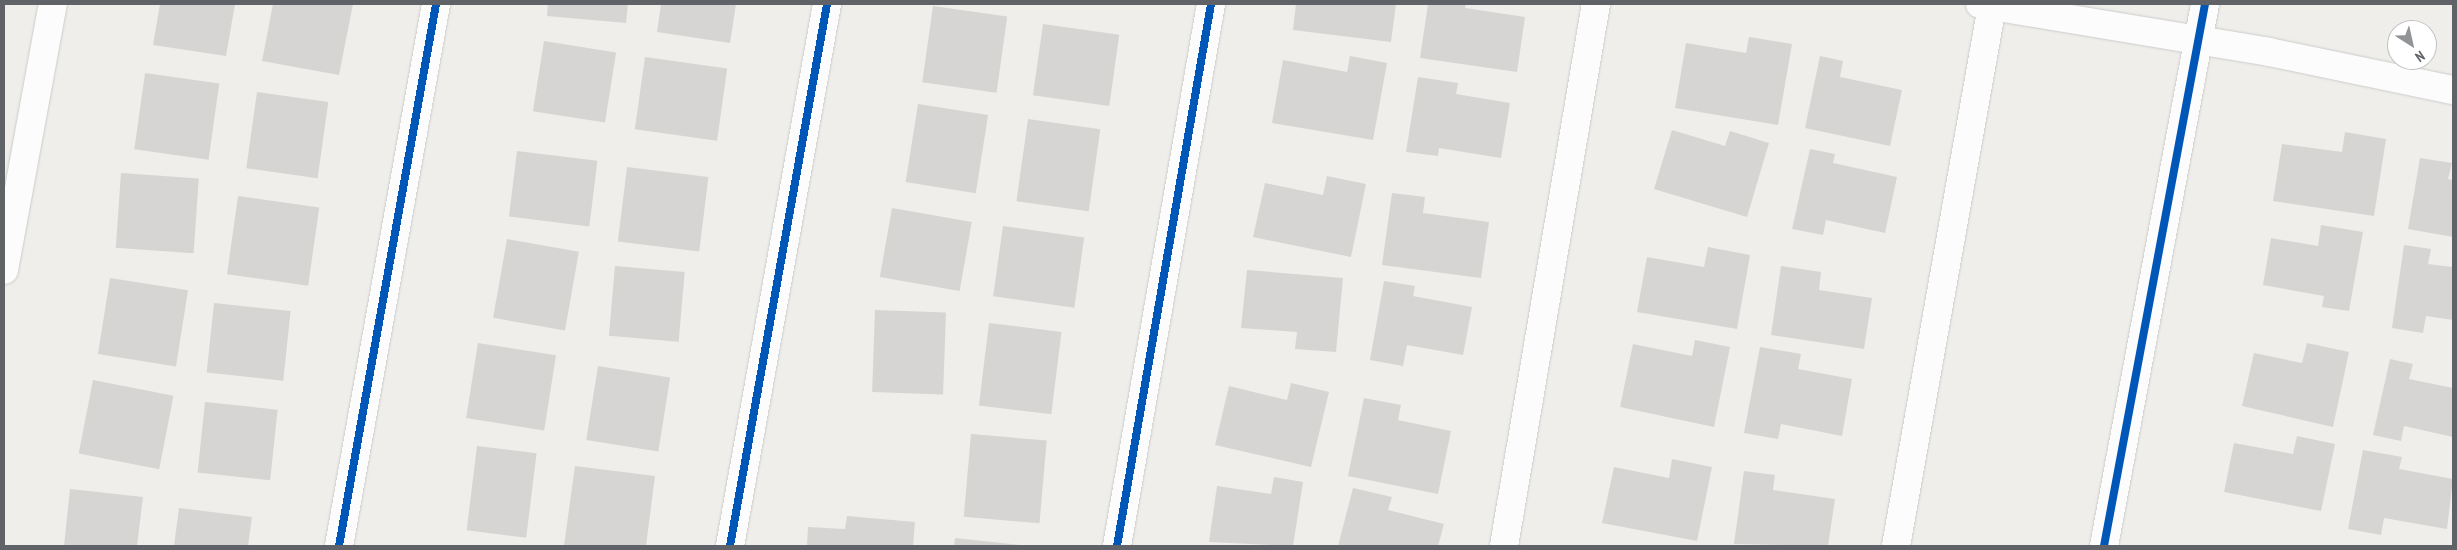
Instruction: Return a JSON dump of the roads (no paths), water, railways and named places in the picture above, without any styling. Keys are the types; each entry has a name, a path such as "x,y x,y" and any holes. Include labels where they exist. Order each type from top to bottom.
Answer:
{"street":[{"path":"4,270 53,4"},
{"path":"339,546 436,4"},
{"path":"730,546 827,4"},
{"path":"1117,546 1211,4"},
{"path":"1504,546 1596,4"},
{"path":"2104,546 2205,4"},
{"path":"1896,546 1986,5 2198,40 2453,90"}]}
